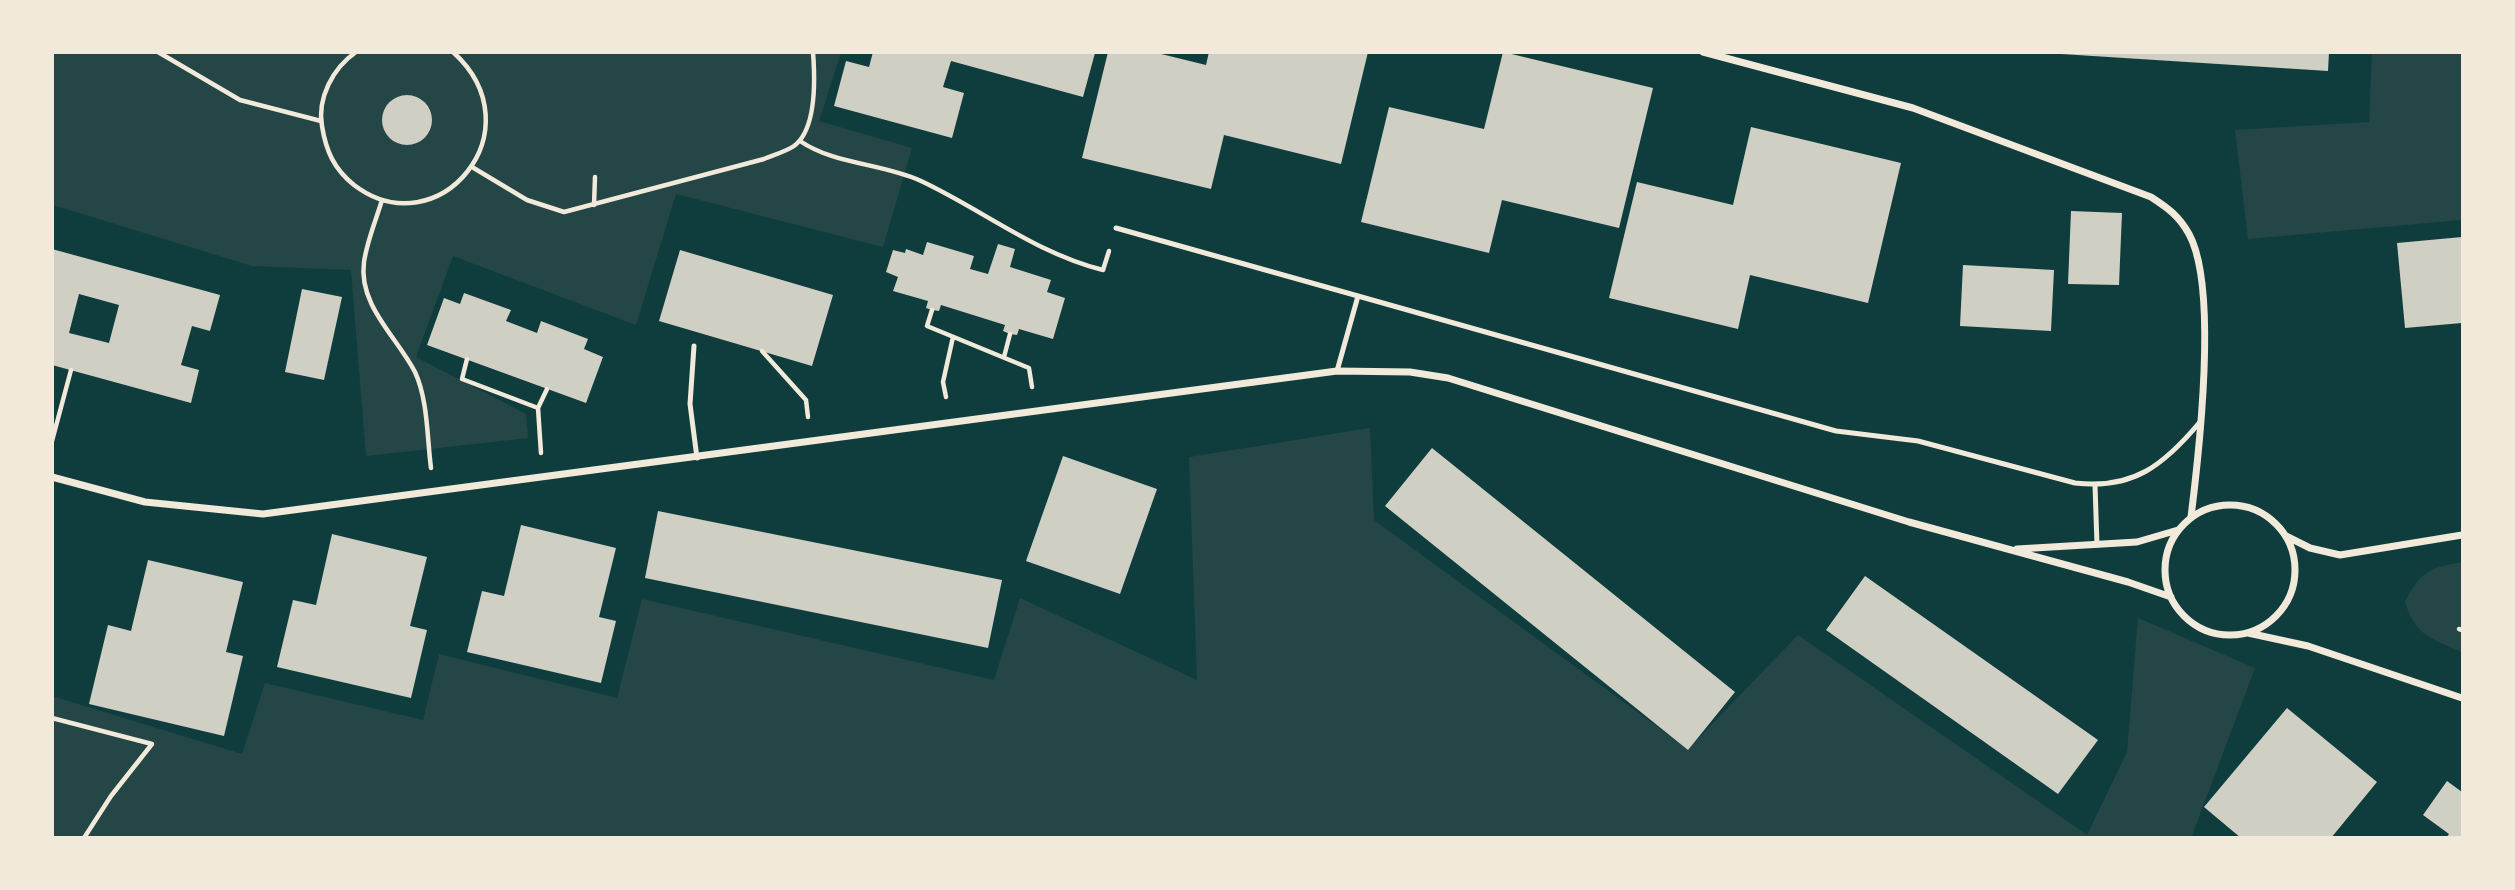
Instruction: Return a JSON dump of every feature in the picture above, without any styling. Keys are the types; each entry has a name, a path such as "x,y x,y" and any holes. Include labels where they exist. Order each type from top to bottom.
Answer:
{"street":[{"path":"1703,52 1913,108 2151,197 2176,214 2190,236 2204,287 2200,422 2191,517"},
{"path":"52,477 145,502 262,514 1337,371 1410,372 1448,378 2005,550 2128,582 2171,597"},
{"path":"2232,505 2253,509 2272,520 2286,536 2294,554 2296,575 2291,594 2281,612 2266,625 2247,633 2229,635 2195,625 2181,613 2171,597 2165,562 2179,529 2191,517 2211,508 2232,505"},
{"path":"2005,550 2137,542 2179,529"},
{"path":"2286,536 2310,548 2340,555 2462,536"},
{"path":"2247,633 2308,646 2462,698"}],"lane":[{"path":"1116,228 1836,431 1918,441 2039,475 2095,485 2131,479 2155,467 2179,447 2200,422"},
{"path":"1337,371 1358,296"},
{"path":"694,346 691,404 697,458"},
{"path":"2095,485 2097,546"}],"path":[{"path":"158,52 240,100 321,121"},
{"path":"356,52 330,82 321,121 331,159 345,177 362,191 382,200 403,202 442,194 472,167 483,145 487,121 484,99 476,79 453,52"},
{"path":"472,167 527,200 551,210 564,212 764,159 792,148 800,141 808,122 814,69 813,52"},
{"path":"800,141 817,152 921,181 1070,262 1103,270 1116,228"},
{"path":"594,205 595,177"},
{"path":"382,200 364,262 364,280 371,303 415,374 422,396 434,493"},
{"path":"932,310 927,326 1029,368 1035,412"},
{"path":"1004,357 1010,334"},
{"path":"943,382 953,337"},
{"path":"762,351 806,400 812,442"},
{"path":"467,359 462,379 538,408"},
{"path":"52,441 71,370"},
{"path":"540,433 538,408 547,389"},
{"path":"52,718 152,744 111,796 84,838"}],"shaded area":[{"path":"52,53 841,53 819,121 912,148 883,247 676,194 636,325 453,256 416,357 526,414 528,438 366,456 351,270 252,266 53,205"},
{"path":"2372,53 2462,53 2462,220 2248,239 2235,130 2369,122"},
{"path":"1370,428 1374,520 1688,749 1798,635 2087,835 2127,752 2138,618 2255,668 2191,838 53,837 52,696 242,754 265,683 423,720 439,654 617,698 642,599 994,680 1020,598 1197,680 1189,457"},
{"path":"2462,562 2462,652 2420,630 2409,614 2405,602 2421,577 2442,566"}],"building":[{"path":"873,52 1095,53 1083,97 951,61 943,87 964,93 952,138 834,106 846,61 869,67"},
{"path":"1108,52 1153,52 1206,65 1209,52 1368,52 1341,164 1224,135 1211,189 1082,158"},
{"path":"1503,52 1653,88 1619,228 1502,200 1489,253 1361,222 1389,107 1484,129"},
{"path":"2030,52 2329,52 2328,71"},
{"path":"407,95 425,102 432,120 425,138 407,145 389,138 382,120 389,102"},
{"path":"1751,127 1901,163 1868,303 1750,275 1738,329 1609,298 1637,182 1733,205"},
{"path":"2071,211 2122,213 2119,285 2068,284"},
{"path":"2462,237 2462,323 2405,328 2397,243"},
{"path":"927,242 974,256 970,269 988,274 998,244 1015,249 1010,267 1051,280 1047,292 1065,298 1053,339 1019,329 1017,335 1010,334 1003,331 1005,325 941,305 939,311 932,310 926,308 928,301 893,291 898,277 886,272 893,250 905,253 906,249 923,255"},
{"path":"52,249 220,295 210,331 192,326 181,365 199,370 191,403 52,365","holes":["79,294 119,305 109,343 69,333"]},
{"path":"680,250 833,295 812,366 659,321"},
{"path":"1963,265 2054,270 2051,331 1960,326"},
{"path":"302,289 342,297 324,380 285,372"},
{"path":"464,293 511,310 506,321 537,333 541,321 588,339 584,349 603,357 586,403 427,345 444,298 460,304"},
{"path":"1432,448 1735,692 1688,750 1385,506"},
{"path":"1063,456 1157,489 1120,594 1026,561"},
{"path":"658,511 1002,580 988,648 645,578"},
{"path":"521,525 616,548 599,617 616,621 601,683 467,652 482,591 504,596"},
{"path":"332,534 427,557 410,626 427,630 411,698 277,667 293,600 316,605"},
{"path":"148,560 243,582 226,652 243,656 224,736 89,704 108,625 131,631"},
{"path":"1865,576 2098,740 2058,794 1826,630"},
{"path":"2287,708 2377,782 2331,838 2241,838 2204,807"},
{"path":"2447,781 2462,792 2462,838 2446,838 2449,834 2423,815"}]}
